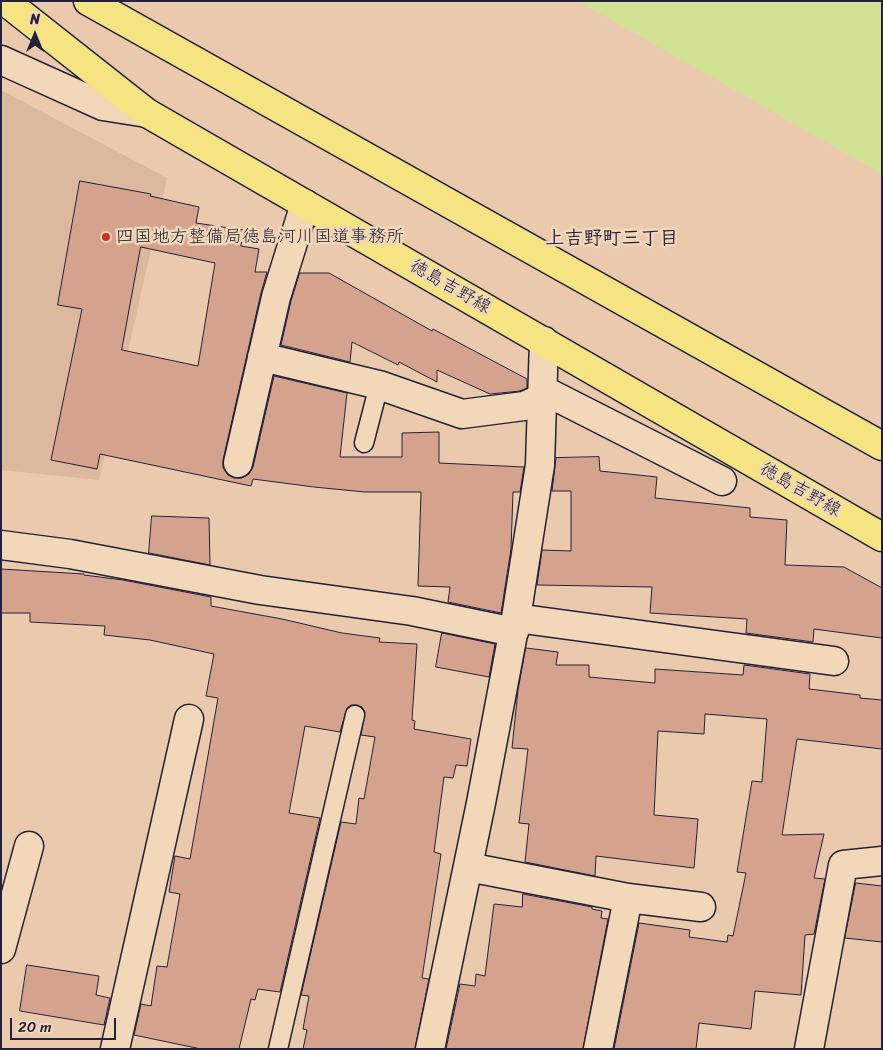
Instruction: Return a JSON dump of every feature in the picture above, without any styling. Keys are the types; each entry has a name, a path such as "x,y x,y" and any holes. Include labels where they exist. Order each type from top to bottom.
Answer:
{"main road":[{"name":"徳島吉野線","path":"5,1 147,113 882,537"},
{"path":"88,1 882,446"}],"street":[{"path":"1,60 103,106 147,113"},
{"path":"238,463 276,297 305,204"},
{"path":"430,1049 468,868 515,625 540,465 544,341"},
{"path":"262,357 378,385 462,414 524,406 542,394"},
{"path":"542,394 722,481"},
{"path":"1,545 70,554 260,590 515,625 834,661"},
{"path":"115,1049 189,719"},
{"path":"1,948 29,846"},
{"path":"809,1049 843,864 882,861"},
{"path":"468,868 628,898 701,907"},
{"path":"598,1049 628,898"}],"lane":[{"path":"364,442 378,385"},
{"path":"278,1049 355,715"}],"shaded area":[{"path":"1,90 167,178 99,480 1,470"}],"green space":[{"path":"578,1 882,1 882,174"}],"building":[{"path":"80,181 151,194 150,196 199,207 196,223 243,230 241,246 259,249 255,272 267,272 223,460 223,468 228,475 234,478 242,478 249,474 253,467 274,376 347,393 340,457 402,457 402,433 439,432 439,463 524,467 520,492 513,492 511,549 501,613 448,602 450,587 418,586 421,492 365,492 253,479 251,486 100,454 97,469 51,460 82,309 58,305","holes":["141,247 215,263 198,366 122,350"]},
{"path":"300,273 329,273 432,331 433,329 527,379 527,388 520,391 490,394 437,370 437,382 399,362 398,365 352,342 350,362 281,345 291,301"},
{"path":"599,457 600,471 657,477 655,498 750,508 750,517 787,520 785,565 844,567 882,588 882,638 814,629 813,642 746,633 747,619 650,613 652,587 537,585 542,550 571,551 571,491 552,491 556,458"},
{"path":"152,516 209,518 210,565 149,553"},
{"path":"1,569 84,574 123,580 211,597 211,606 282,619 342,633 380,638 379,642 417,644 412,720 415,721 414,729 471,739 467,766 456,765 453,778 444,777 434,852 441,854 422,978 429,979 415,1049 303,1049 307,1030 303,1029 309,996 301,995 341,822 356,824 359,798 364,799 375,737 361,735 365,712 362,707 357,705 351,705 347,708 340,732 305,726 289,813 320,818 280,992 258,989 255,1000 251,999 239,1049 201,1049 134,1035 141,1004 151,1006 157,966 167,967 180,894 169,892 175,856 190,859 218,698 206,696 214,654 150,640 104,635 105,626 30,622 30,613 1,613"},
{"path":"442,633 495,644 489,677 436,667"},
{"path":"526,648 558,652 556,665 589,665 589,677 655,683 655,669 743,675 744,665 810,674 809,689 860,695 860,698 882,700 882,749 797,739 782,835 824,834 814,878 825,879 814,934 805,935 801,995 755,991 751,1029 699,1023 696,1049 614,1049 639,923 690,930 689,937 727,942 728,935 733,936 746,873 737,872 752,781 762,782 767,719 705,714 704,734 658,731 654,815 698,819 694,868 596,856 595,876 525,862 529,824 519,823 528,749 512,748 518,690"},
{"path":"856,883 882,886 882,942 845,938"},
{"path":"523,894 592,907 592,909 602,911 601,918 608,919 583,1049 446,1049 460,984 475,986 476,974 485,976 494,904 522,907"},
{"path":"27,965 99,976 96,995 110,998 104,1025 20,1011"}],"place":[{"name":"四国地方整備局徳島河川国道事務所","path":"106,237"}],"district":[{"name":"上吉野町三丁目","path":"612,239"}]}
